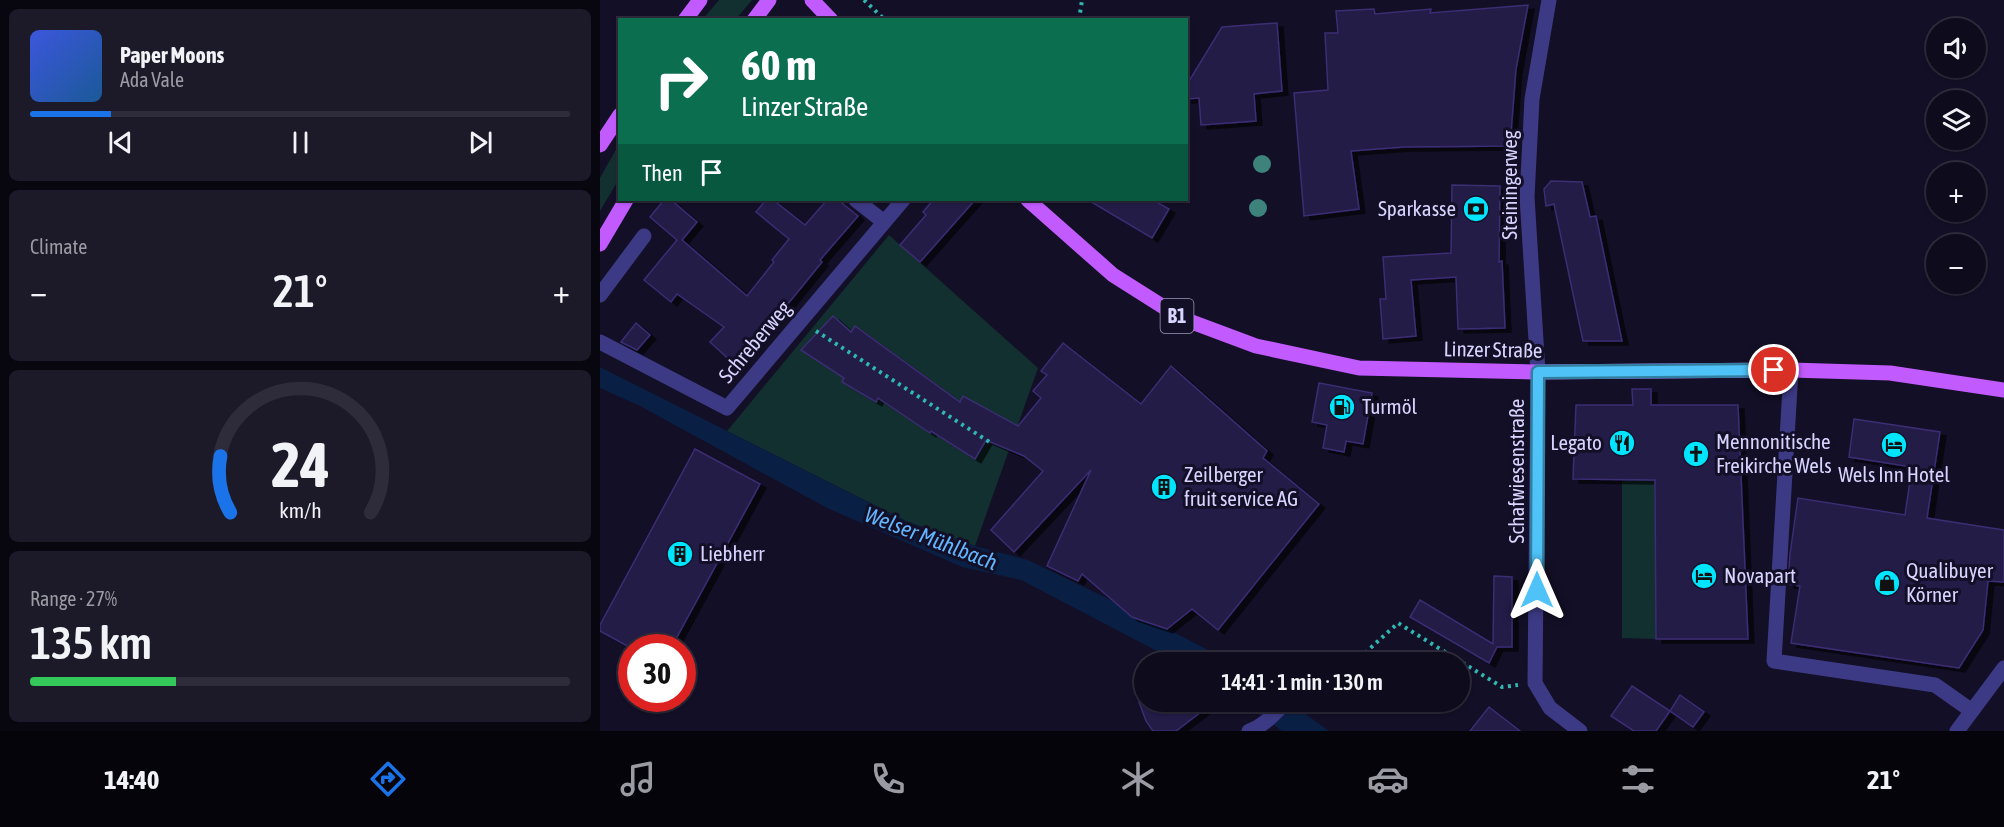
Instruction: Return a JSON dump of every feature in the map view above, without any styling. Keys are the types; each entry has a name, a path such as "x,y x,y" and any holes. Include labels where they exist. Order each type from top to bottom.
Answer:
{"main road":[{"path":"686,18 700,0"},
{"path":"756,18 769,0"},
{"path":"812,0 829,18"},
{"path":"600,145 618,118"},
{"path":"600,244 625,201"},
{"name":"Linzer Straße","path":"1029,201 1113,275 1180,318 1256,346 1359,368 1538,372 1791,370 1890,373 2004,390"}],"street":[{"name":"Steiningerweg","path":"1538,372 1527,197 1532,99 1549,0"},
{"path":"857,201 884,222"},
{"name":"Schreberweg","path":"600,342 727,408 902,201"},
{"path":"600,295 644,236"},
{"path":"1791,370 1774,661 1935,685 1972,711"},
{"name":"Schafwiesenstraße","path":"1535,682 1538,372"},
{"path":"1957,731 2004,668"},
{"path":"1535,682 1550,708 1580,731"},
{"path":"1249,731 1267,721 1276,712"}],"path":[{"path":"864,0 883,18"},
{"path":"1079,18 1082,0"},
{"path":"801,321 991,443"},
{"path":"1366,652 1398,623 1445,652"},
{"path":"1470,667 1502,687 1535,682"}],"green space":[{"path":"719,0 752,0 737,18 704,18"},
{"path":"618,146 618,181 600,211 600,178"},
{"path":"889,235 1038,368 975,546 906,521 727,431"},
{"path":"1622,480 1655,480 1656,639 1622,638"}],"water":[{"name":"Welser Mühlbach","path":"600,367 906,521 975,546 1028,560 1212,652 1159,652 1021,580 962,567 827,508 640,406 600,388"},
{"path":"1256,712 1303,712 1329,731 1282,731"}],"building":[{"path":"1528,5 1516,69 1510,146 1404,147 1351,151 1359,209 1304,216 1294,93 1328,90 1325,33 1338,33 1336,11 1374,9 1375,14 1431,9 1430,13"},
{"path":"1277,23 1282,91 1254,94 1256,121 1201,125 1199,98 1188,99 1188,83 1222,27"},
{"path":"1551,181 1582,182 1590,217 1596,216 1622,341 1583,341 1554,204 1546,206 1544,189"},
{"path":"1452,185 1500,186 1499,262 1502,261 1505,328 1458,329 1456,277 1411,280 1416,336 1383,339 1380,299 1386,299 1383,257 1451,253"},
{"path":"663,201 672,201 697,222 682,240 747,296 789,239 756,212 765,201 774,201 805,225 826,201 839,201 858,216 820,260 822,262 761,337 735,365 710,342 724,327 677,294 671,302 644,280 677,240 650,217"},
{"path":"932,201 974,201 920,262 900,245 926,215 923,212"},
{"path":"1090,201 1155,201 1169,209 1152,238"},
{"name":"Zeilberger fruit service AG","path":"833,316 851,332 855,326 960,402 963,396 1018,426 1041,398 1033,391 1047,375 1041,371 1063,343 1141,404 1171,366 1267,451 1263,458 1319,504 1218,630 1192,609 1167,629 1132,617 1082,574 1078,581 1047,566 1091,470 1014,552 991,530 1043,471 1024,456 986,440 975,459 931,431 930,433 878,398 876,402 842,382 844,378 801,350"},
{"path":"636,323 650,335 637,350 621,342"},
{"name":"Turmöl","path":"1319,383 1372,393 1363,444 1346,441 1344,452 1323,448 1327,425 1312,422"},
{"path":"1632,389 1651,389 1651,405 1738,405 1748,639 1656,639 1655,480 1573,479 1576,405 1633,405"},
{"name":"Qualibuyer Körner","path":"1854,419 1940,432 1927,518 2004,530 2004,582 1988,581 1983,630 1959,668 1791,643 1800,586 1788,584 1798,498 1905,515 1912,467 1849,457"},
{"name":"Liebherr","path":"695,449 760,484 679,634 618,634 618,641 600,631 600,625"},
{"path":"1494,576 1512,577 1512,647 1497,647 1489,663 1410,617 1420,600 1493,644"},
{"path":"1632,686 1670,711 1656,731 1634,731 1611,716"},
{"path":"1680,695 1704,712 1693,727 1670,711"},
{"path":"1489,707 1520,731 1470,731"},
{"path":"1143,712 1201,712 1176,731 1153,731"}],"place":[{"name":"Sparkasse","path":"1476,209"},
{"name":"Turmöl","path":"1342,407"},
{"name":"Legato","path":"1622,443"},
{"name":"Wels Inn Hotel","path":"1894,445"},
{"name":"Mennonitische Freikirche Wels","path":"1696,454"},
{"name":"Zeilberger fruit service AG","path":"1164,487"},
{"name":"Liebherr","path":"680,554"},
{"name":"Novapart","path":"1704,576"},
{"name":"Qualibuyer Körner","path":"1887,583"}],"route":[{"path":"1537,590 1538,372 1774,370"}]}
